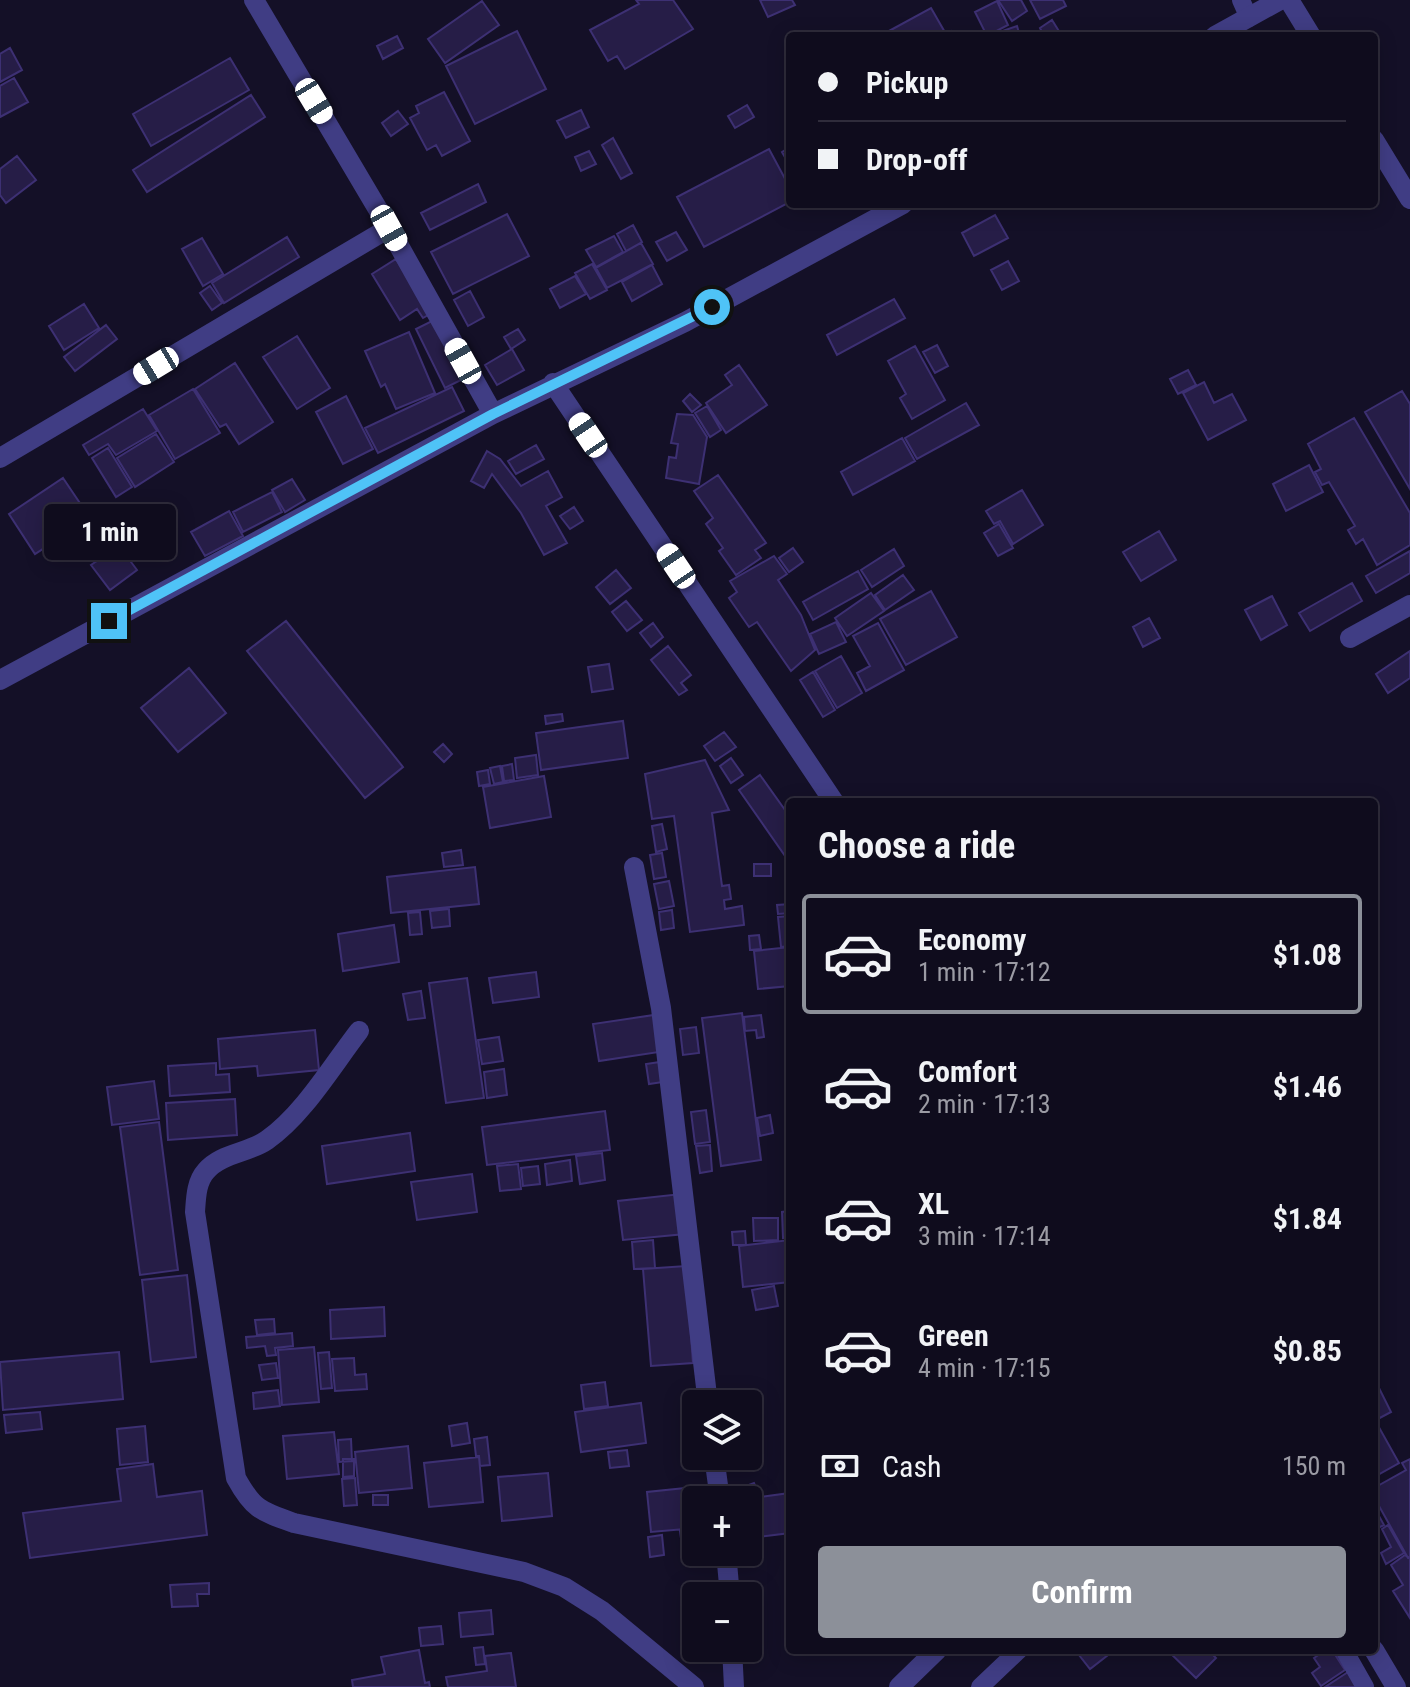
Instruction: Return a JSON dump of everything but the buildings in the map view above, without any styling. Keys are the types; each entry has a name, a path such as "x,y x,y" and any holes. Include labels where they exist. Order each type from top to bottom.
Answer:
{"street":[{"path":"254,0 389,228 493,414"},
{"path":"1219,32 1245,9 1280,0"},
{"path":"1289,0 1309,32"},
{"path":"1378,147 1410,199"},
{"path":"0,680 493,414 685,322 896,208"},
{"path":"0,458 389,228"},
{"path":"553,383 831,798"},
{"path":"1350,638 1410,605"},
{"path":"634,867 661,1008 706,1390"},
{"path":"359,1031 286,1125 264,1143 226,1157 206,1171 196,1190 195,1212 236,1478 249,1502 271,1515 294,1523 524,1572 564,1587 602,1611 694,1687"},
{"path":"899,1687 933,1654"},
{"path":"1376,1654 1396,1687"},
{"path":"733,1662 734,1687"}],"lane":[{"path":"980,1687 1015,1654"},
{"path":"1346,1654 1365,1687"}],"route":[{"path":"109,621 493,414 712,307"}]}
